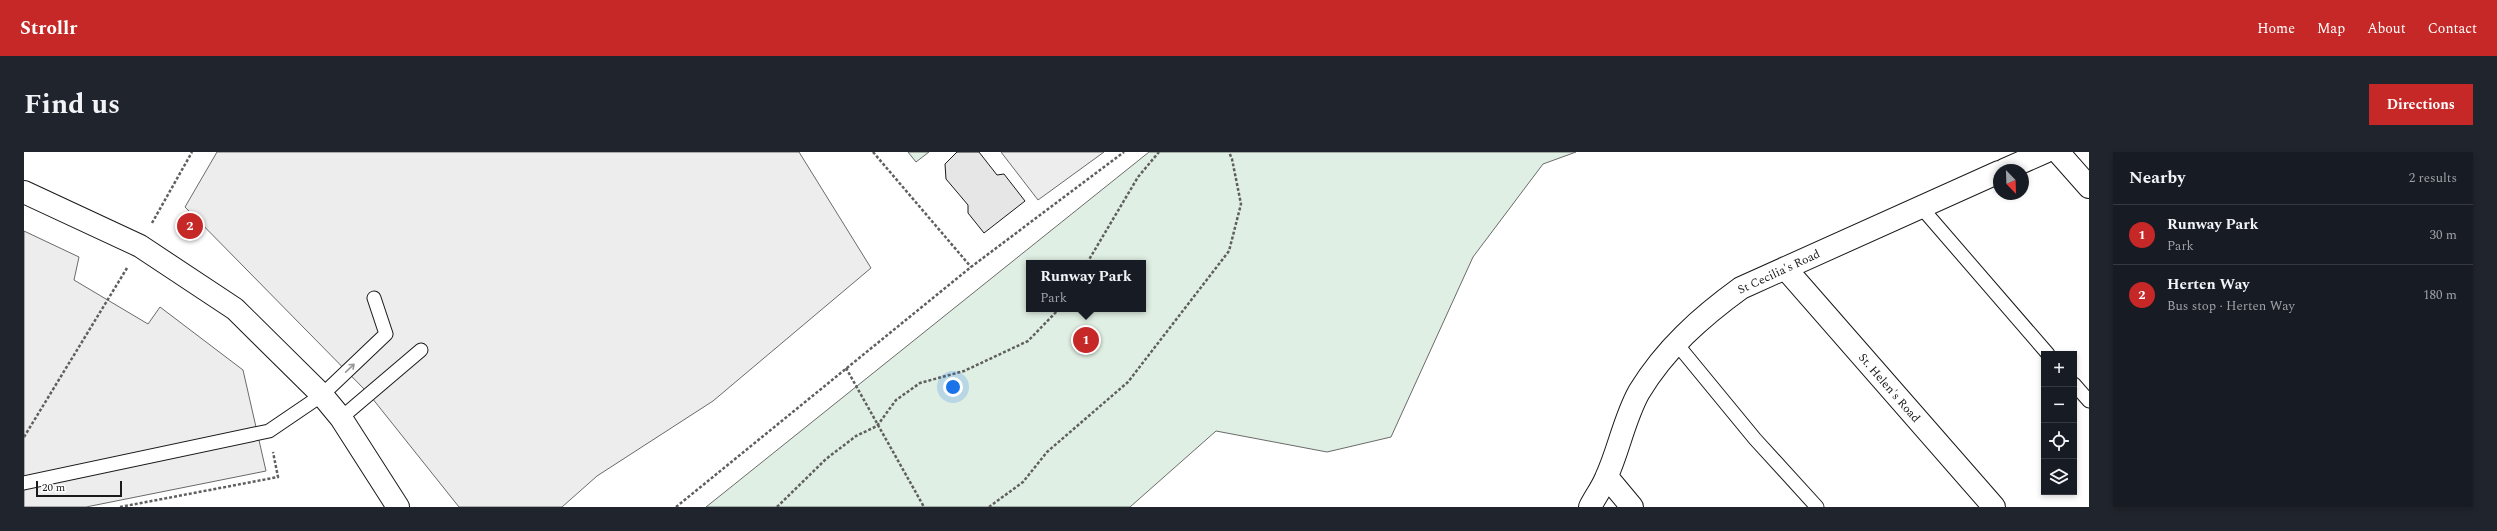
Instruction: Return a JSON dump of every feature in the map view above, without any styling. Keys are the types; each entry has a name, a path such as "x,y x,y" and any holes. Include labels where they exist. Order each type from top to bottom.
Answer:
{"street":[{"path":"2018,164 2046,152"},
{"path":"2058,152 2089,187"},
{"name":"St Cecilia's Road","path":"1590,507 1607,477 1620,434 1639,393 1676,343 1706,314 1741,288 1920,206 1993,175"},
{"path":"24,192 140,246 235,309 322,395 341,418 398,507"},
{"name":"St. Helen's Road","path":"1785,268 1994,507"},
{"path":"1607,477 1632,507"}],"lane":[{"path":"1920,206 2045,351"},
{"path":"24,483 269,432 322,395 386,334 374,298"},
{"path":"1676,343 1755,440 1818,507"},
{"path":"341,418 421,350"},
{"path":"2077,387 2089,401"}],"path":[{"path":"24,437 140,246 192,152"},
{"path":"873,152 971,267"},
{"path":"676,507 971,267 1124,152"},
{"path":"1090,260 1138,177 1159,152"},
{"path":"989,507 1023,482 1047,452 1128,382 1229,251 1241,204 1232,159 1228,152"},
{"path":"777,507 826,459 856,436 877,426 896,400 920,383 964,371 1028,341 1056,312"},
{"path":"846,368 877,426 924,507"},
{"path":"120,507 278,477 269,432"}],"green space":[{"path":"908,152 929,152 916,162"},
{"path":"1149,152 1576,152 1543,164 1473,257 1391,437 1327,452 1216,431 1130,507 706,507"}],"shaded area":[{"path":"217,152 799,152 871,268 713,401 597,476 562,507 459,507 368,393 185,207"},
{"path":"1001,152 1104,152 1038,200"},
{"path":"24,231 79,257 74,280 148,324 160,307 243,370 266,471 86,507 24,507"}],"building":[{"path":"957,152 979,152 997,175 1004,174 1025,201 984,233 968,213 968,205 946,179 945,164"}],"place":[{"name":"Herten Way","path":"190,226"},
{"name":"Runway Park","path":"1086,340"}]}
